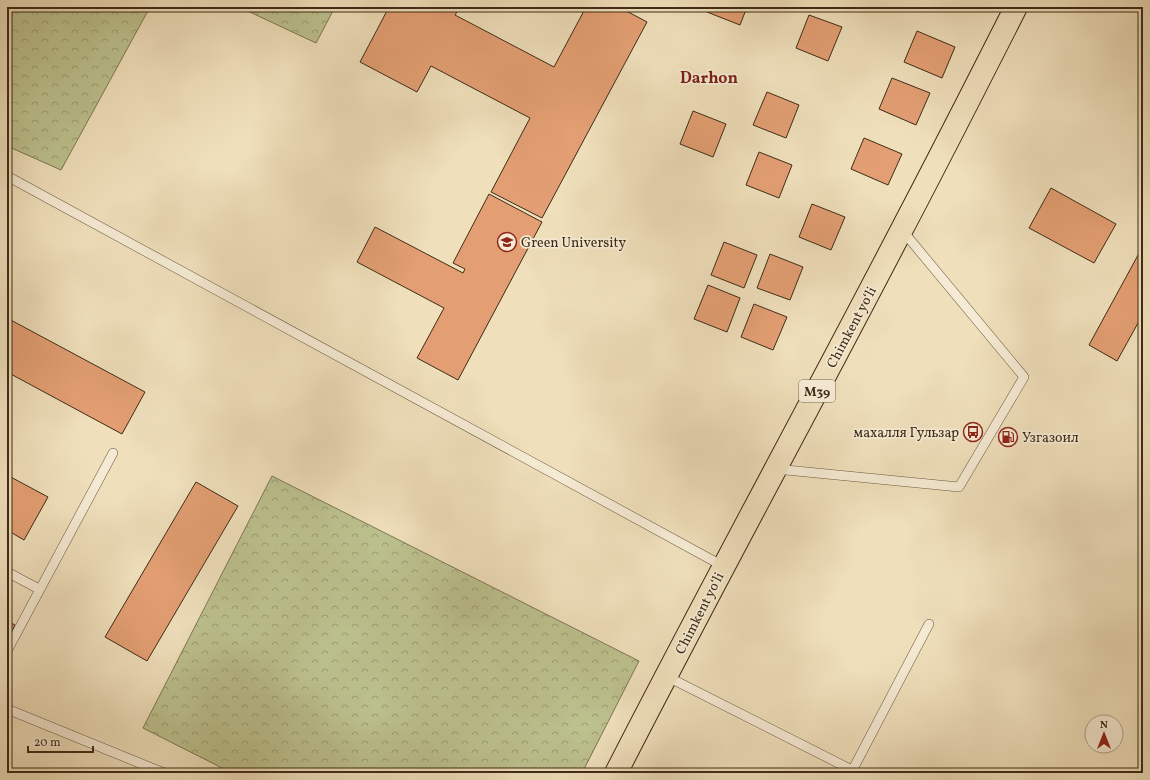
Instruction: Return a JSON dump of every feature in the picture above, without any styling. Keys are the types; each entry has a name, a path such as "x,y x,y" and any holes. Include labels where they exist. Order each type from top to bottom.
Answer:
{"highway":[{"name":"Chimkent yo‘li","path":"616,773 723,566 902,230 1016,7"}],"lane":[{"path":"7,176 723,566"},
{"path":"776,469 959,487 1024,377 902,230"},
{"path":"7,651 113,453"},
{"path":"7,572 39,589"},
{"path":"666,676 854,772 929,624"},
{"path":"7,709 164,773"}],"green space":[{"path":"7,7 150,7 61,170 7,146"},
{"path":"239,7 335,7 316,43"},
{"path":"272,476 639,661 582,773 232,773 143,728"}],"building":[{"path":"389,7 460,7 455,15 554,67 586,7 619,7 647,22 542,218 491,192 530,118 431,66 417,92 360,62"},
{"path":"709,7 747,7 740,25 707,12"},
{"path":"809,15 842,27 828,61 796,48"},
{"path":"917,31 955,47 942,78 904,62"},
{"path":"892,78 930,93 916,125 879,109"},
{"path":"767,92 799,105 786,138 753,125"},
{"path":"693,111 726,124 713,157 680,144"},
{"path":"864,138 902,154 888,185 851,169"},
{"path":"759,152 792,165 779,198 746,185"},
{"path":"1051,188 1116,224 1094,263 1029,228"},
{"path":"489,194 542,222 458,380 417,358 444,308 357,262 375,227 463,273 465,269 453,263"},
{"path":"812,204 845,217 831,250 799,237"},
{"path":"724,242 757,255 744,288 711,275"},
{"path":"1143,246 1143,314 1117,361 1089,345"},
{"path":"770,254 803,267 790,300 757,288"},
{"path":"708,285 740,298 727,332 694,319"},
{"path":"754,304 787,317 773,350 741,337"},
{"path":"7,318 145,392 122,434 7,372"},
{"path":"7,475 48,497 24,540 7,530"},
{"path":"196,482 238,506 147,661 105,637"},
{"path":"7,621 15,625 7,640"}],"place":[{"name":"Green University","path":"507,242"},
{"name":"махалля Гульзар","path":"973,432"},
{"name":"Узгазоил","path":"1008,437"}],"district":[{"name":"Darhon","path":"709,77"}]}
